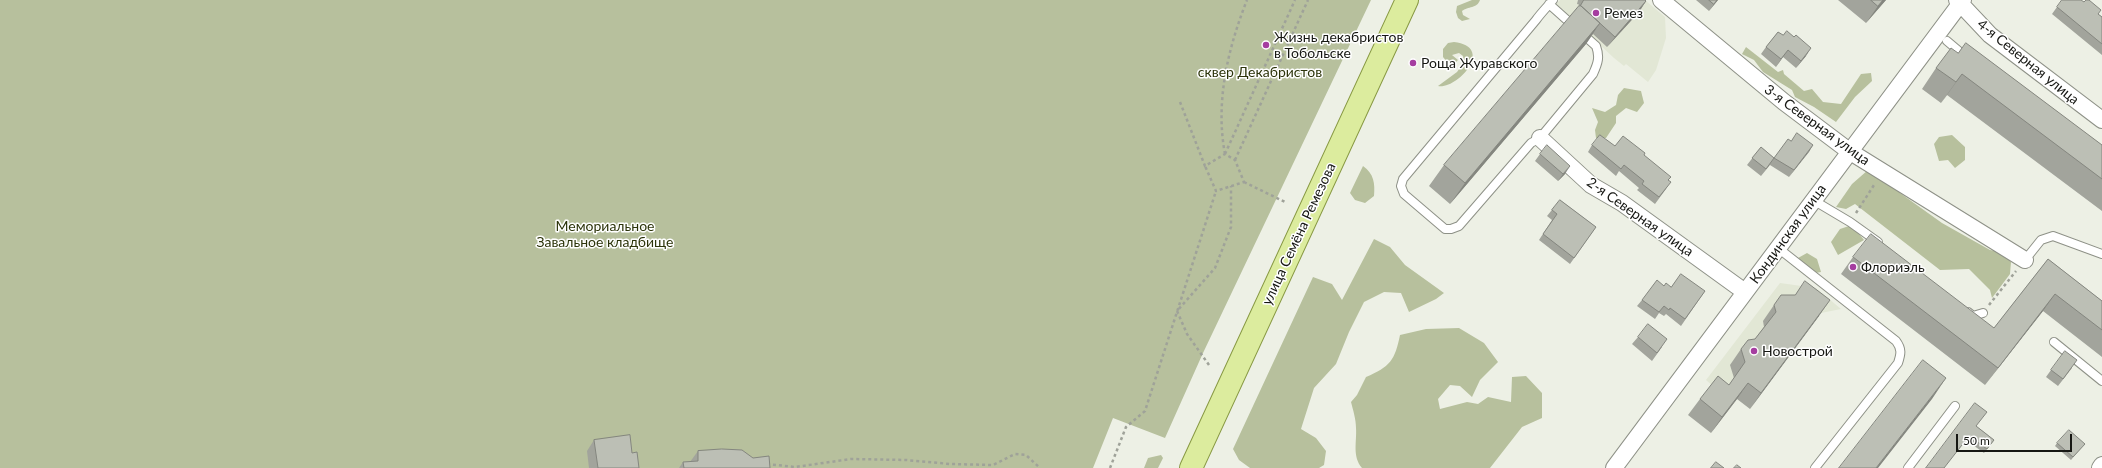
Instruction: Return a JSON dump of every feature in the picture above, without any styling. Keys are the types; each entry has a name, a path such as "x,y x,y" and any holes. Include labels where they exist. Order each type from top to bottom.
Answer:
{"main road":[{"name":"улица Семёна Ремезова","path":"1194,466 1407,0"}],"street":[{"name":"3-я Северная улица","path":"1661,0 1767,88 1849,151 2029,257"},
{"name":"Кондинская улица","path":"1614,468 1960,1"},
{"name":"4-я Северная улица","path":"1960,1 1990,35 2102,120"},
{"name":"2-я Северная улица","path":"1540,138 1591,185 1622,203 1745,292"}],"lane":[{"path":"1551,2 1596,46 1599,56 1598,65 1593,74 1540,138 1531,143 1459,226 1451,229 1445,229 1404,194 1401,186 1403,179 1551,2"},
{"path":"1947,42 1972,61"},
{"path":"1813,200 1850,222 1882,245"},
{"path":"2029,257 2041,240 2053,236 2102,254"},
{"path":"1778,248 1896,341 1900,347 1901,355 1898,363 1815,468"},
{"path":"1961,306 1973,316 1983,313"},
{"path":"2054,342 2102,380"},
{"path":"1908,468 1955,406"}],"path":[{"path":"1225,154 1221,97 1234,34 1247,0"},
{"path":"1205,166 1225,154 1294,0"},
{"path":"1235,160 1308,0"},
{"path":"1110,468 1126,427 1145,411 1216,190 1180,102"},
{"path":"1225,154 1235,160 1244,182 1285,202"},
{"path":"1850,222 1883,171"},
{"path":"1216,190 1244,182"},
{"path":"1177,311 1215,268 1231,227 1231,186"},
{"path":"1983,313 2029,257"},
{"path":"1177,311 1186,334 1209,365"},
{"path":"764,463 795,468 851,459 906,460 950,464 993,465 1015,454 1026,455 1040,468"}],"shaded area":[{"path":"1560,0 1645,0 1665,17 1666,38 1656,70 1648,82 1626,64 1624,66 1614,58 1556,4"},
{"path":"1780,283 1816,288 1841,309 1821,313 1819,316 1763,321 1765,328 1736,375 1722,394 1706,380"}],"green space":[{"name":"Мемориальное Завальное кладбище","path":"0,0 1371,0 1203,353 1165,438 1113,418 1093,468 0,468"},
{"path":"1472,0 1480,0 1477,5 1462,11 1463,15 1470,19 1462,21 1458,18 1456,12 1457,6"},
{"path":"1454,42 1466,45 1472,52 1472,59 1469,67 1454,82 1438,86 1457,72 1464,62 1463,56 1459,53 1452,55 1458,60 1455,63 1448,63 1443,57 1443,49 1448,43"},
{"path":"1746,47 1778,72 1783,70 1784,74 1804,91 1812,89 1823,102 1841,104 1861,74 1871,73 1872,81 1855,97 1836,122 1814,107 1795,97 1792,90 1763,72 1754,60 1742,54"},
{"path":"1624,88 1641,91 1644,103 1637,112 1626,108 1616,116 1616,123 1606,138 1596,138 1595,130 1598,122 1592,108 1605,112 1616,105 1618,95"},
{"path":"1952,135 1965,147 1965,160 1955,168 1948,160 1939,161 1934,144 1939,137"},
{"path":"1363,166 1370,172 1374,187 1374,196 1365,203 1355,200 1350,193"},
{"path":"1868,170 1889,181 1900,193 1942,223 1990,250 2001,252 2011,262 2010,274 1992,298 1990,290 1969,269 1940,270 1855,204 1846,209 1836,207 1852,184"},
{"path":"1852,225 1864,240 1838,255 1831,242 1840,229"},
{"path":"1374,239 1390,247 1405,265 1444,293 1436,299 1409,312 1401,293 1384,292 1364,302 1349,332 1336,364 1314,388 1301,429 1316,438 1326,451 1324,465 1319,468 1250,468 1239,460 1233,449 1313,277 1332,284 1342,300"},
{"path":"1807,253 1817,259 1821,272 1804,275 1798,258"},
{"path":"1459,328 1484,343 1498,362 1480,380 1472,397 1460,386 1450,385 1438,399 1440,409 1467,402 1478,404 1488,397 1511,402 1512,377 1526,376 1542,393 1542,418 1522,427 1490,468 1362,468 1356,454 1356,425 1351,402 1357,395 1366,377 1381,370 1390,362 1396,351 1400,335 1426,329"},
{"path":"1161,455 1163,458 1158,468 1144,468 1148,458"}],"building":[{"path":"1584,0 1646,1 1615,37 1580,5"},
{"path":"1709,0 1717,0 1714,4"},
{"path":"1871,0 1883,0 1878,6"},
{"path":"2062,0 2081,0 2084,2 2089,0 2101,10 2098,14 2102,17 2102,44 2057,7"},
{"path":"1580,5 1600,23 1465,183 1444,165"},
{"path":"1787,31 1794,37 1796,35 1811,48 1801,61 1788,50 1781,59 1766,47 1778,32 1783,35"},
{"path":"1966,43 2102,145 2102,179 1962,74 1956,82 1936,68 1951,48 1958,53"},
{"path":"1797,133 1813,145 1794,170 1774,158 1788,139 1791,141"},
{"path":"1600,135 1615,146 1623,136 1645,153 1644,155 1671,177 1668,180 1671,182 1659,197 1642,184 1644,181 1624,165 1621,169 1592,145"},
{"path":"1547,145 1570,166 1563,174 1540,154"},
{"path":"1761,147 1774,158 1766,169 1752,158"},
{"path":"1560,200 1596,227 1574,258 1543,234 1557,214 1552,210"},
{"path":"1871,234 1994,328 2048,259 2102,301 2102,330 2055,294 1998,368 1853,257"},
{"path":"1681,274 1705,291 1685,319 1670,308 1669,310 1664,306 1659,312 1642,300 1657,280 1664,286 1666,283 1671,287"},
{"path":"1805,281 1830,300 1761,393 1748,383 1722,417 1700,399 1718,376 1729,385 1745,362 1741,349 1748,340 1755,339 1776,312 1774,305 1781,295 1795,295"},
{"path":"1648,324 1667,339 1657,353 1638,337"},
{"path":"2065,351 2077,360 2063,379 2051,370"},
{"path":"1923,360 1946,378 1876,468 1839,468"},
{"path":"1975,403 1987,412 1976,426 1994,440 1987,449 1969,436 1944,468 1926,468"},
{"path":"2069,430 2085,444 2073,457 2057,443"},
{"path":"630,435 632,453 637,452 639,468 598,468 594,440"},
{"path":"722,449 742,450 753,458 769,456 770,468 684,468 683,462 698,461 698,451"},
{"path":"1716,462 1724,468 1711,468"},
{"path":"1737,465 1741,468 1734,468"}],"place":[{"name":"Ремез","path":"1596,13"},
{"name":"Жизнь декабристов в Тобольске","path":"1266,45"},
{"name":"Роща Журавского","path":"1413,63"},
{"name":"Флориэль","path":"1853,267"},
{"name":"Новострой","path":"1754,351"}],"park label":[{"name":"сквер Декабристов","path":"1260,72"}]}
